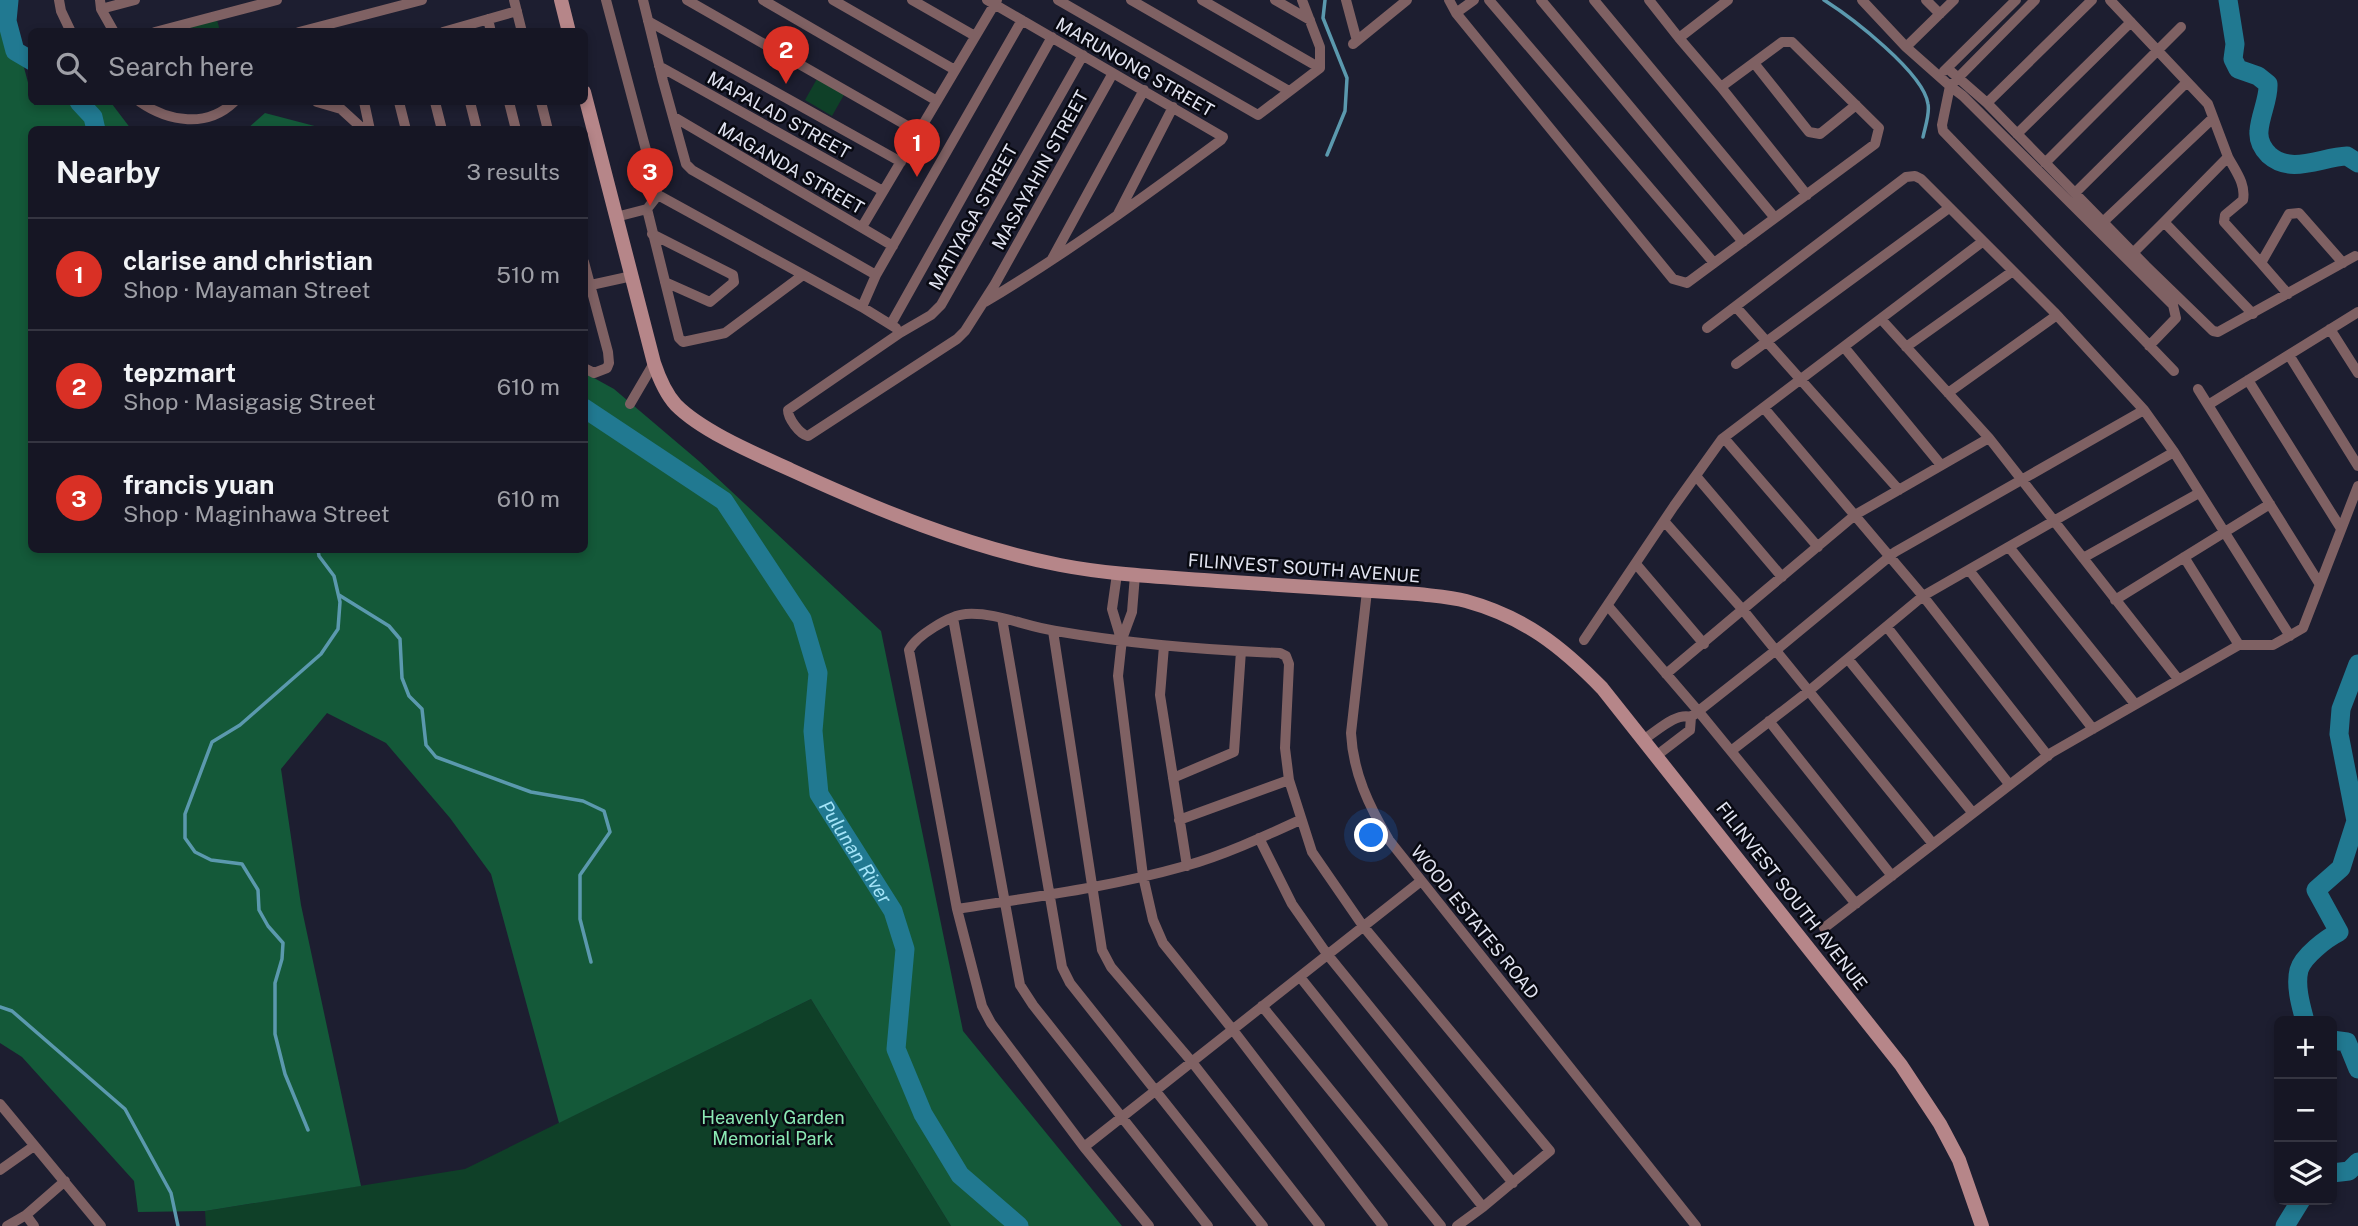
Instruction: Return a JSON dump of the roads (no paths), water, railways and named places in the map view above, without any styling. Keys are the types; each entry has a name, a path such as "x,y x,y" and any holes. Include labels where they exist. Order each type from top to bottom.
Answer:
{"street":[{"path":"59,0 69,28"},
{"path":"112,28 101,5 135,0"},
{"path":"170,28 277,0"},
{"path":"314,28 422,0"},
{"path":"514,0 521,28"},
{"path":"561,0 568,28"},
{"path":"606,0 658,195 862,307 891,324 900,333"},
{"path":"643,0 686,164 692,170 876,275"},
{"path":"687,0 918,132"},
{"path":"763,0 937,101"},
{"path":"832,0 955,70"},
{"path":"912,0 975,36"},
{"path":"1058,0 1258,115 1320,68"},
{"path":"1131,0 1289,91"},
{"path":"1202,0 1320,68"},
{"path":"1275,0 1310,20"},
{"path":"1302,0 1320,47 1320,68"},
{"path":"1346,0 1355,42 1405,0"},
{"path":"1449,0 1456,13 1673,279 1687,283 1875,145 1879,128 1792,42 1782,42 1721,87"},
{"path":"1456,13 1475,0"},
{"path":"1489,0 1714,263"},
{"path":"1541,0 1742,242"},
{"path":"1594,0 1775,218"},
{"path":"1648,0 1807,195"},
{"path":"1679,38 1728,0"},
{"path":"1862,0 1906,47 1963,96 2144,271 2213,331 2218,332 2253,314 2355,256"},
{"path":"1926,0 1940,15"},
{"path":"1906,47 1954,0"},
{"path":"1937,76 2016,0"},
{"path":"2035,0 1957,76 1950,86 1943,131 2174,372"},
{"path":"1987,103 2092,0"},
{"path":"2110,0 2208,104 2228,158 2243,184 2243,200 2225,215 2224,222 2288,294"},
{"path":"862,228 993,1"},
{"name":"MARUNONG STREET","path":"993,1 1223,136 1116,217"},
{"path":"460,28 517,11"},
{"path":"488,19 490,28"},
{"path":"862,307 876,275 1022,20"},
{"path":"648,21 901,162"},
{"path":"2017,134 2131,22"},
{"path":"2045,163 2181,27"},
{"path":"891,324 1052,37"},
{"name":"MATIYAGA STREET","path":"788,410 900,333 931,316 941,304 1083,55"},
{"path":"1754,63 1809,132 1820,134 1856,105"},
{"name":"MAPALAD STREET","path":"659,66 883,191"},
{"path":"1947,68 1987,103 2133,253 2144,271 2173,305 2176,318 2149,346"},
{"name":"MASAYAHIN STREET","path":"788,410 788,415 802,434 807,436 957,340 995,284 1113,73"},
{"path":"2075,193 2187,82"},
{"path":"1050,263 1144,90"},
{"path":"144,105 183,120 213,116 224,112 231,105"},
{"path":"327,105 341,109 360,126"},
{"path":"365,105 369,126"},
{"path":"400,105 405,126"},
{"path":"436,105 441,126"},
{"path":"471,105 476,126"},
{"path":"510,105 515,126"},
{"path":"542,105 547,126"},
{"name":"FILINVEST SOUTH AVENUE","path":"587,105 654,363 662,384 676,404 693,418 753,453 814,481 924,525 992,548 1059,565 1135,576 1418,594 1464,601 1499,612 1534,629 1573,658 1656,756 1916,1085 1959,1160 1982,1226"},
{"path":"983,303 1050,263 1116,217 1173,107"},
{"name":"MAGANDA STREET","path":"674,117 893,246"},
{"path":"2103,222 2213,118"},
{"path":"2133,253 2228,158"},
{"path":"1707,328 1906,177 1915,176 1921,179 2057,315 2144,410 2174,452 2290,636"},
{"path":"616,217 646,209 658,195"},
{"path":"1737,364 1949,208"},
{"path":"646,209 679,338 683,342 725,332 803,275"},
{"path":"2261,262 2289,214 2294,212 2299,213 2343,263"},
{"path":"2164,222 2253,314"},
{"path":"652,234 733,275 734,278 734,282 710,302 665,282"},
{"path":"1584,640 1664,520 1724,438 1982,242"},
{"path":"1906,347 2013,271"},
{"path":"588,275 609,363 607,368 594,373 588,370"},
{"path":"591,285 632,275"},
{"path":"1736,307 1899,490"},
{"path":"2208,404 2358,312"},
{"path":"1948,393 2057,315"},
{"path":"1881,319 1989,438 2178,679"},
{"path":"2330,329 2358,373"},
{"path":"1843,347 1941,465"},
{"path":"2289,355 2358,466"},
{"path":"630,404 654,363"},
{"path":"2248,380 2340,527"},
{"path":"2198,389 2319,583"},
{"path":"1764,408 1923,596 2048,756"},
{"path":"1643,740 1678,718 1695,714 1890,556 2144,410"},
{"path":"1724,438 1818,547"},
{"path":"1666,674 1856,515 1989,438"},
{"path":"1731,751 1923,596 2174,452"},
{"path":"1696,476 1782,577"},
{"path":"1824,928 2048,756 2239,645 2273,645 2303,628 2358,486"},
{"path":"2083,558 2199,493"},
{"path":"2115,600 2270,504"},
{"path":"1664,520 1743,610 1933,844"},
{"path":"2009,547 2135,704"},
{"path":"2184,557 2239,645"},
{"path":"1636,564 1704,644"},
{"path":"1969,570 2092,729"},
{"path":"1117,574 1112,609 1122,639"},
{"path":"1135,576 1132,612 1122,639 1118,676 1119,700 1143,876 1153,920 1163,943 1383,1226"},
{"name":"WOOD ESTATES ROAD","path":"1367,591 1352,710 1352,753 1360,785 1374,815 1389,840 1421,881 1696,1226"},
{"path":"1608,606 1666,674 1695,714 1731,751 1856,904"},
{"path":"1149,1226 1084,1147 991,1023 982,1006 957,909 909,650 913,641 964,614 1002,618 1054,631 1164,646 1280,653 1286,656 1289,663 1285,748 1289,780 1312,852 1363,926 1550,1151 1457,1226"},
{"path":"953,618 1020,985 1208,1226"},
{"path":"1002,618 1062,967 1070,983 1263,1226"},
{"path":"1887,626 2009,784"},
{"path":"1054,631 1102,950 1111,967 1192,1062 1320,1226"},
{"path":"1164,646 1160,695 1186,866"},
{"path":"1173,778 1234,752 1241,651"},
{"path":"1848,659 1972,812"},
{"path":"1656,756 1690,730 1695,714"},
{"path":"1769,721 1892,876"},
{"path":"1180,820 1289,780"},
{"path":"957,909 1091,887 1186,866 1300,820"},
{"path":"1259,838 1292,904 1327,954 1513,1183"},
{"path":"1084,1147 1421,881"},
{"path":"1300,977 1483,1207"},
{"path":"1262,1006 1441,1226"},
{"path":"1,1107 101,1226"},
{"path":"0,1170 34,1146"},
{"path":"7,1226 26,1215 65,1181"},
{"path":"26,1215 34,1226"}],"waterway":[{"name":"Pulunan River","path":"9,0 7,21 15,51 28,59"},
{"path":"1325,0 1323,18 1347,78 1345,111 1327,155"},
{"path":"1824,0 1868,32 1914,77 1928,104 1923,137"},
{"path":"2228,0 2235,44 2233,59 2238,69 2258,76 2268,84 2259,131 2264,150 2278,161 2287,164 2347,156 2358,163"},
{"name":"Pulunan River","path":"82,105 93,117 95,126"},
{"name":"Pulunan River","path":"588,411 724,501 802,619 818,673 813,731 819,794 893,911 905,949 896,1049 923,1114 960,1175 1019,1226"},
{"path":"308,1130 285,1074 275,1034 275,983 282,959 283,943 268,926 259,910 258,890 242,864 211,860 195,852 185,838 185,814 212,742 240,725 321,654 338,629 340,602 334,576 318,553"},
{"path":"339,595 389,626 400,639 402,678 409,696 422,709 426,745 436,757 531,792 583,801 604,811 610,832 580,875 580,919 591,962"},
{"path":"2304,1016 2298,989 2301,965 2310,953 2339,932 2316,890 2341,868 2356,821 2339,734 2341,709 2358,664"},
{"path":"0,1007 12,1011 125,1109 171,1193 178,1226"},
{"path":"2337,1041 2347,1042 2358,1069"},
{"path":"2337,1172 2349,1171 2358,1162"},
{"path":"2285,1226 2298,1205"}],"place":[{"name":"tepzmart","path":"786,84"},
{"name":"clarise and christian","path":"917,177"},
{"name":"francis yuan","path":"650,206"}],"park label":[{"name":"Heavenly Garden Memorial Park","path":"773,1127"}]}
